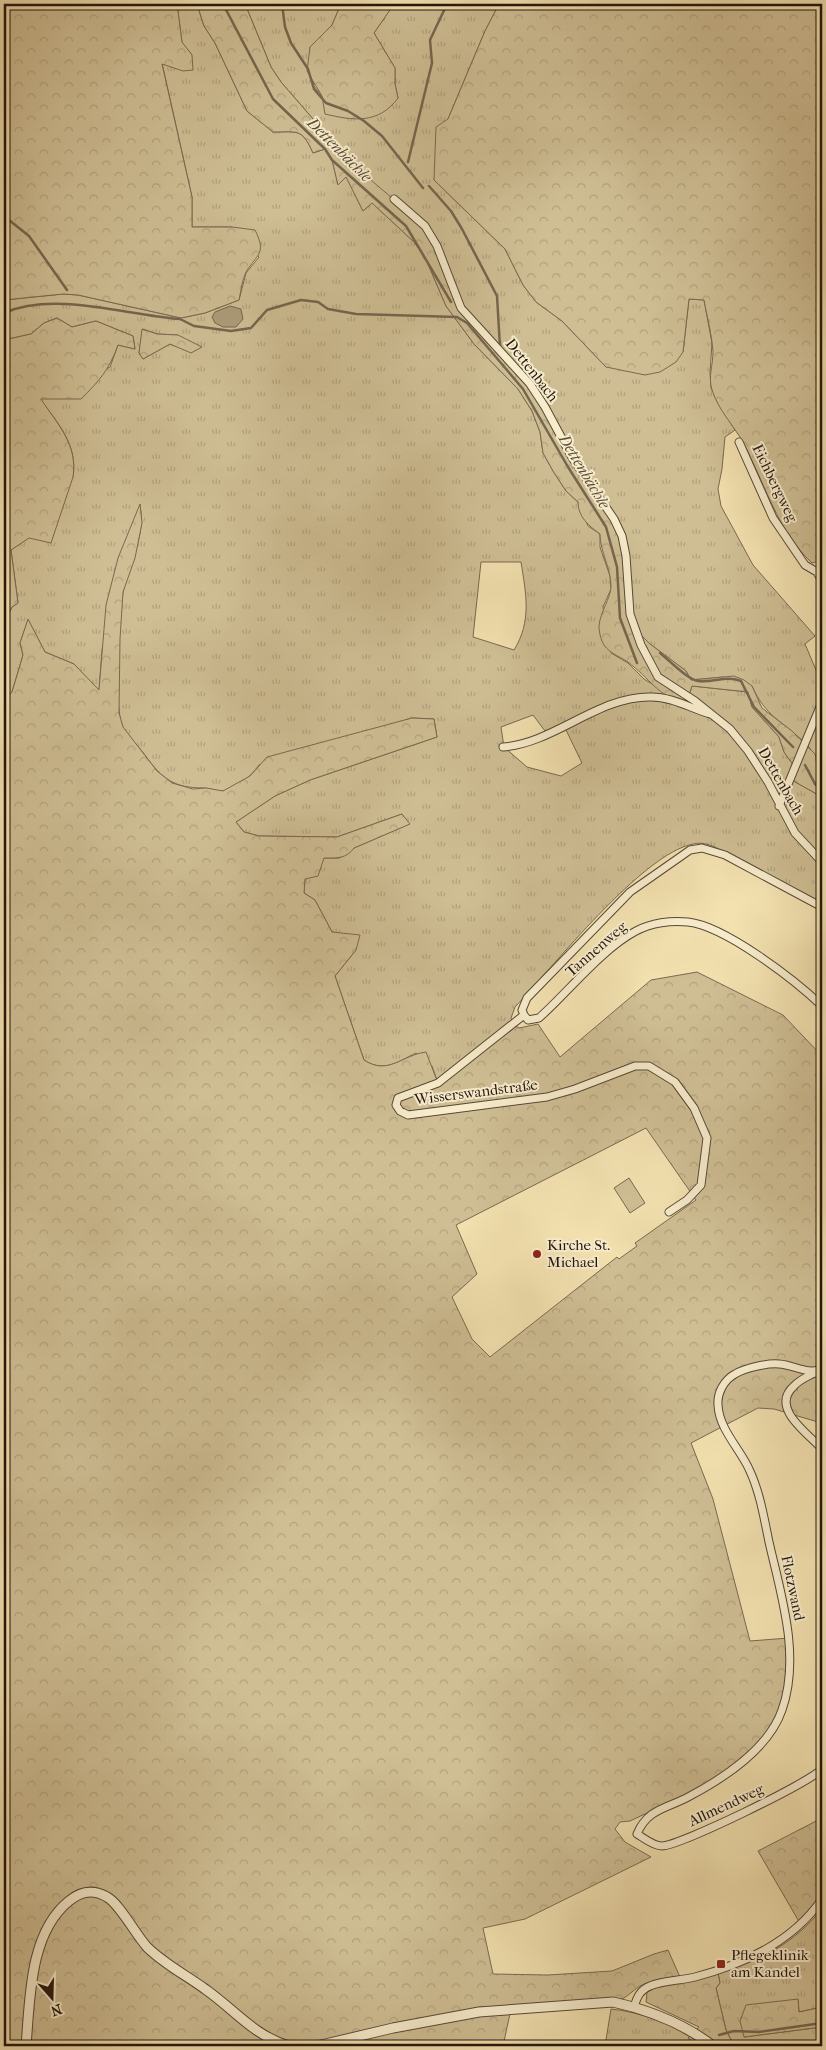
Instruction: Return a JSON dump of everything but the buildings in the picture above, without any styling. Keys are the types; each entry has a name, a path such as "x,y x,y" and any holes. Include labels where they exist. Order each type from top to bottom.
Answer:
{"street":[{"name":"Dettenbach","path":"394,200 425,226 437,246 461,308 530,384 545,407 573,459 614,519 622,536 630,614 641,645 658,676 715,716 730,729 748,751 768,782 779,806 795,833 822,862"},
{"name":"Eichbergweg","path":"739,442 774,518 805,565 820,569 822,581"},
{"name":"Dettenbach","path":"503,747 548,735 602,708 650,697 671,700 715,716"},
{"path":"779,806 822,702"},
{"path":"524,1016 522,1010 527,998 630,892 690,850 702,848 725,855 822,907"},
{"name":"Tannenweg","path":"524,1016 528,1020 539,1018 602,957 636,931 652,925 671,922 688,922 728,937 790,980 822,1006"},
{"name":"Wisserswandstraße","path":"524,1016 444,1079 398,1098 396,1105 400,1111 408,1115 547,1097 575,1089 635,1066 649,1066 675,1082 694,1108 707,1138 701,1184 687,1200 669,1212"},
{"name":"Flotzwand","path":"637,1834 647,1816 704,1788 750,1753 766,1737 782,1711 790,1663 785,1613 758,1494 749,1469 722,1422 718,1405 721,1386 734,1374 777,1364 814,1372"},
{"path":"822,1369 793,1386 787,1396 786,1405 797,1425 822,1449"},
{"path":"814,1372 822,1374"},
{"name":"Allmendweg","path":"637,1834 653,1844 662,1846 687,1838 780,1794 822,1769"},
{"path":"26,2046 34,1974 42,1940 65,1904 78,1893 94,1892 109,1897 147,1946 175,1970 207,1990 263,2035 289,2046"},
{"path":"634,2006 639,1995 651,1986 694,1978 748,1959 769,1949 801,1925 822,1899"},
{"path":"317,2046 393,2028 479,2012 613,2002 634,2006 677,2023 695,2032 713,2046"}],"green space":[{"path":"4,4 177,4 182,42 192,55 193,70 183,71 162,64 192,197 192,227 232,227 255,230 259,238 259,253 246,272 239,300 205,313 181,318 78,295 63,294 4,300"},
{"path":"177,4 197,4 204,26 215,43 247,111 273,132 294,132 302,135 313,153 325,149 332,160 338,184 346,176 363,211 372,203 414,242 425,257 446,306 474,344 518,389 532,411 540,432 543,453 553,471 566,491 578,502 588,526 600,534 600,547 610,576 611,589 603,607 611,653 628,663 644,679 686,705 692,686 748,692 752,707 779,737 784,752 794,766 790,779 822,797 822,903 715,847 702,843 693,844 672,852 624,889 599,914 515,1007 511,1018 513,1024 438,1083 432,1066 416,1053 396,1063 384,1066 371,1064 364,1060 335,976 356,950 332,932 315,900 304,893 305,879 324,858 339,858 354,848 409,824 402,814 337,837 259,836 244,832 236,822 275,796 310,780 437,737 434,719 412,718 259,765 243,782 228,790 194,788 177,784 163,776 124,729 118,699 121,605 139,539 141,528 140,505 102,650 99,691 74,664 45,652 28,620 20,643 23,655 18,672 12,692 4,701 4,623 12,607 18,603 11,550 28,538 73,477 74,465 70,445 60,426 40,399 110,367 118,345 135,349 133,336 96,321 72,327 57,318 44,323 31,334 4,340 4,300 63,294 78,295 181,318 205,313 239,300 246,273 259,257 232,227 192,227 192,197 162,63 171,66 192,55 182,43","holes":["143,329 157,334 178,335 178,347 170,344 143,359 139,353","481,562 521,562 526,607 523,629 514,650 473,637","533,715 548,735 565,728 582,763 561,776 527,767 504,747 501,727"]},
{"path":"197,4 245,4 271,67 281,82 352,164 425,226 461,308 530,384 622,536 635,629 650,644 686,671 691,680 734,676 752,686 762,708 792,731 815,754 818,766 822,771 822,797 790,779 794,766 784,752 779,737 752,707 748,692 692,686 686,705 661,691 636,668 604,645 600,636 599,626 609,595 611,579 600,541 600,534 582,517 578,502 566,491 543,453 540,432 532,411 518,389 474,344 446,306 425,257 414,242 372,203 363,211 346,177 338,185 332,160 325,149 313,153 302,135 294,132 273,132 247,111 215,43 204,26"},
{"path":"245,4 341,4 332,25 310,47 314,86 322,96 398,98 395,84 395,68 374,33 394,4 499,4 485,31 448,119 434,180 505,249 523,285 536,302 562,321 606,367 683,352 689,299 704,300 712,343 711,388 735,430 725,437 718,489 721,506 753,565 815,636 805,644 822,684 822,771 808,745 769,712 752,686 723,677 691,680 686,671 650,644 635,629 622,536 452,289 369,180 352,164 281,82 271,67"},
{"path":"341,4 394,4 374,33 395,68 395,84 398,98 383,112 374,116 356,119 325,114 322,96 307,71 310,47 332,25"},
{"path":"499,4 822,4 822,560 812,563 790,536 773,506 743,442 715,397 710,380 713,357 711,333 704,300 689,299 683,352 676,362 660,372 645,375 606,367 562,321 536,302 523,285 505,249 434,180 436,127 448,119 485,31"},
{"path":"57,318 72,327 96,321 133,336 135,349 118,345 103,374 81,399 41,399 69,444 74,465 73,477 51,543 29,538 11,550 18,603 12,607 4,623 4,340 31,334 44,323"},
{"path":"142,329 157,334 178,335 202,347 191,353 170,344 143,359 139,353"},
{"path":"140,504 142,523 135,558 123,592 119,713 123,727 157,771 172,783 193,789 206,788 223,791 250,776 267,757 412,718 434,719 437,737 310,780 275,796 236,822 244,832 259,836 337,837 402,814 410,824 354,848 344,856 324,858 318,876 305,879 304,893 315,900 332,932 360,935 356,950 335,976 364,1060 380,1066 388,1065 426,1052 438,1083 513,1024 519,1028 538,1024 560,1057 651,980 697,972 783,1015 822,1056 822,1426 818,1422 774,1409 758,1408 691,1443 713,1499 750,1641 789,1638 786,1695 766,1737 717,1780 630,1821 620,1822 615,1829 625,1842 651,1857 525,1919 483,1928 493,1974 548,1975 612,1971 668,1950 680,1977 644,1984 625,1997 613,2002 511,2009 503,2046 4,2046 4,701 12,692 23,655 20,643 28,619 45,652 74,664 99,690 106,605 118,558","holes":["646,1128 696,1200 635,1243 637,1246 619,1259 617,1257 490,1357 472,1339 452,1297 477,1274 456,1225"]},
{"path":"629,1178 645,1203 630,1213 614,1188"},
{"path":"822,1818 822,1899 801,1925 758,1851"},
{"path":"822,1909 822,2007 799,2012 798,2000 744,2037 822,2027 822,2046 734,2046 726,2030 716,1988 720,1983 718,1973 748,1963 776,1949 800,1932"},
{"path":"718,1973 720,1983 716,1988 726,2030 734,2046 699,2046 688,2038 699,2027 646,2002 647,1992 655,1988"},
{"path":"798,1999 799,2012 822,2007 822,2027 744,2037 740,2021 746,2005"},
{"path":"611,2009 642,2015 672,2026 692,2035 689,2039 699,2046 605,2046"}],"shaded area":[{"path":"230,306 241,309 243,319 236,327 223,327 215,323 212,317 215,312"}],"waterway":[{"name":"Dettenbächle","path":"223,4 273,99 325,149 332,160 406,226 451,302"},
{"path":"282,4 285,27 291,43 308,69 314,89 326,103 348,111 382,136 423,188"},
{"path":"408,162 432,63 430,40 447,4"},
{"path":"429,186 451,211 497,296 500,347"},
{"path":"4,216 29,236 67,290"},
{"path":"4,313 24,307 45,304 68,304 180,319 194,326 231,331 251,328 267,310 301,300 318,302 328,309 356,314 457,317 467,323 523,389 568,467 606,527 617,567 620,618 637,663"},
{"name":"Dettenbächle","path":"660,653 684,674 694,680 735,679 741,681 754,707 793,747"},
{"name":"Dettenbächle","path":"805,765 815,784 822,790"},
{"path":"719,2035 734,2031 759,2032 822,2023"}],"place":[{"name":"Kirche St. Michael","path":"537,1254"},
{"name":"Pflegeklinik am Kandel","path":"721,1964"}]}
